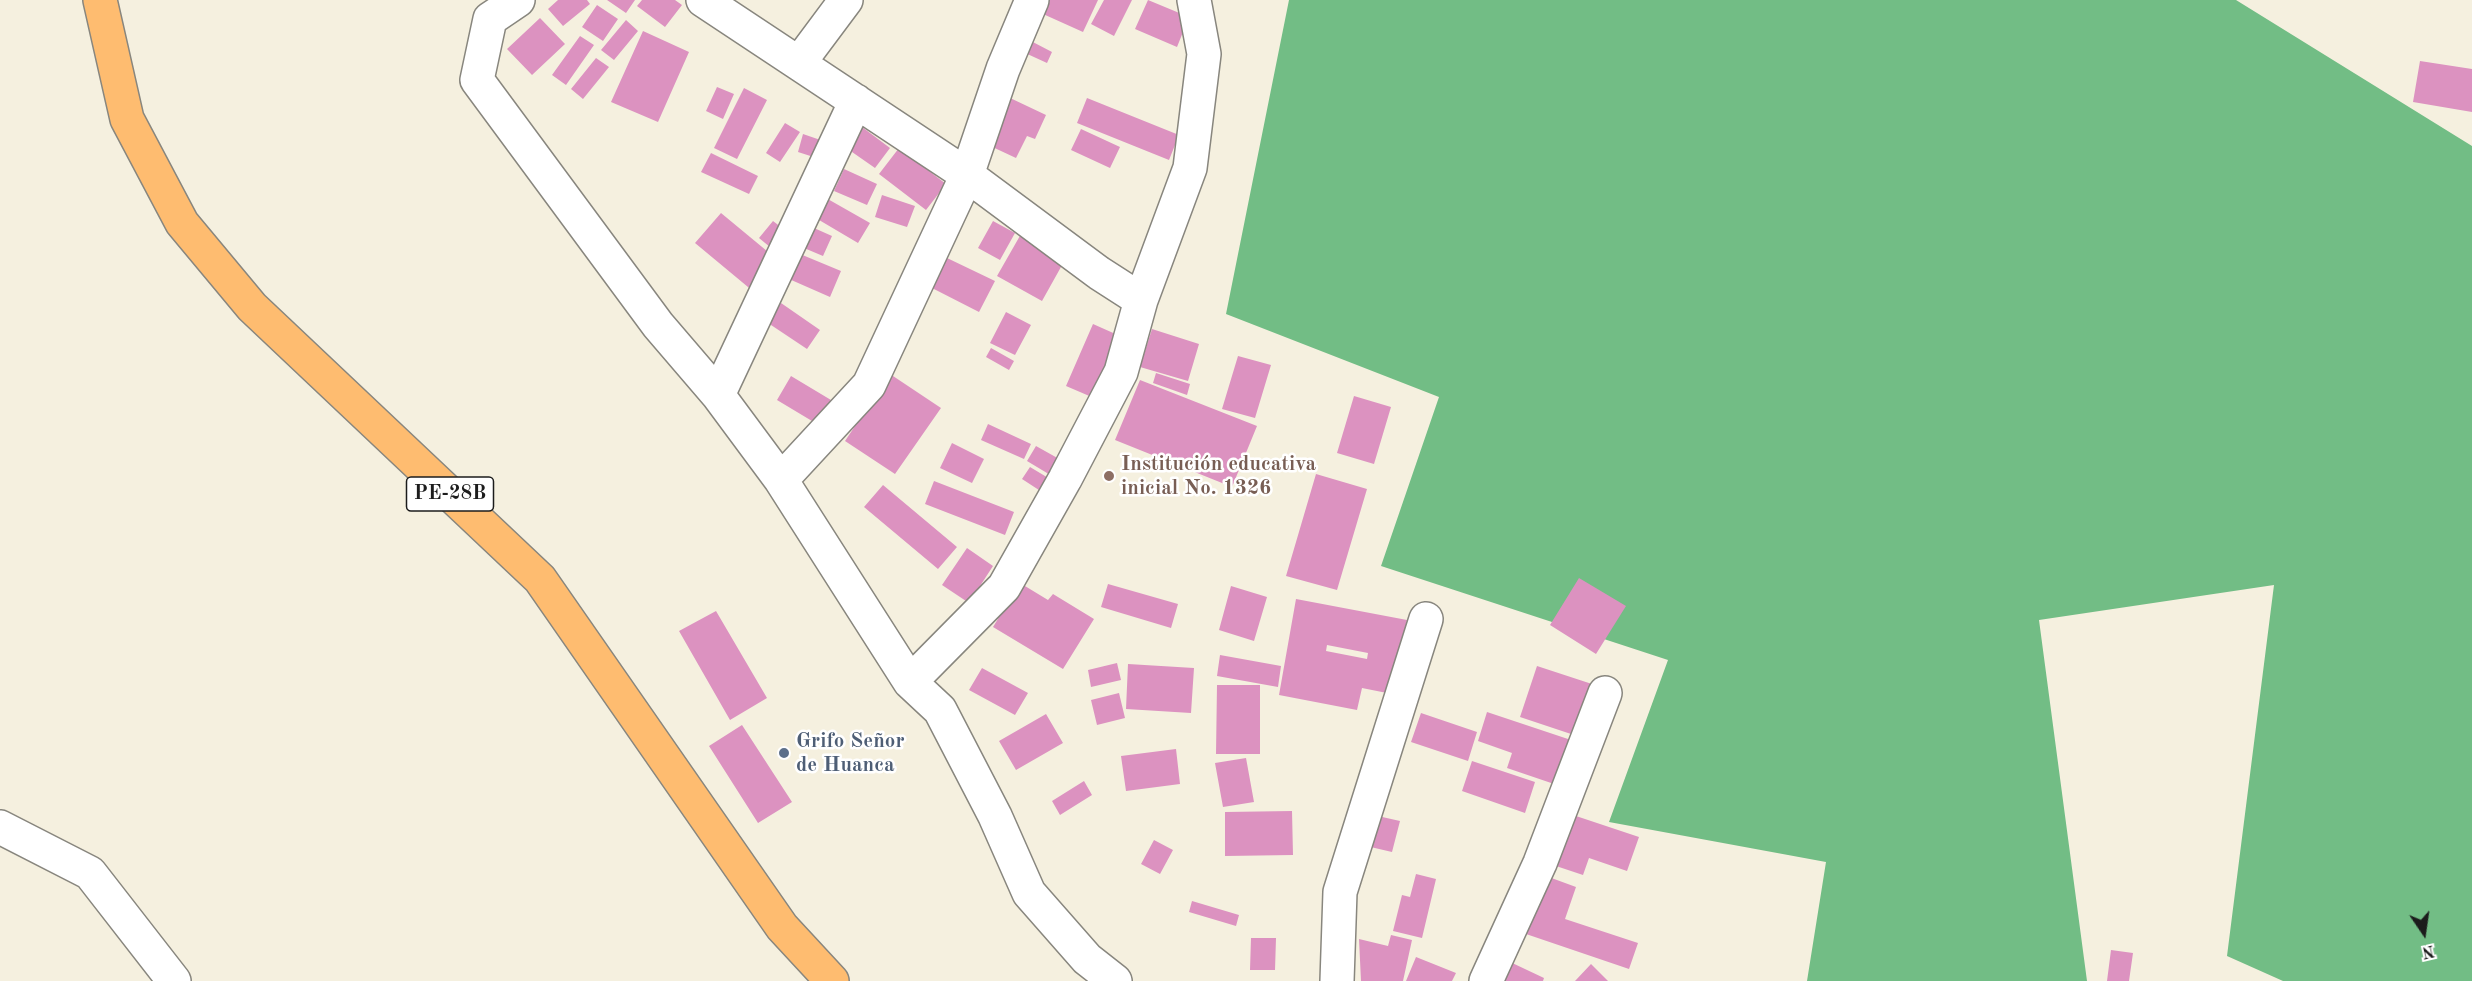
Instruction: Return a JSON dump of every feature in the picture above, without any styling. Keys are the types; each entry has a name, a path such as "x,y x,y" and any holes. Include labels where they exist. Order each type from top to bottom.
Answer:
{"highway":[{"name":"PE-28B","path":"100,0 126,119 182,223 252,307 540,579 782,927 832,981"}],"street":[{"path":"518,0 490,19 477,80 658,325 718,395 781,480 910,682 940,710 995,816 1029,893 1087,959 1115,981"},
{"path":"703,0 967,175 1099,273 1141,300"},
{"path":"799,63 846,0"},
{"path":"781,480 869,386 967,175 1003,69 1032,0"},
{"path":"910,682 1004,587 1121,372 1141,300 1190,168 1203,54 1194,0"},
{"path":"718,395 856,101"},
{"path":"1337,981 1340,892 1426,619"},
{"path":"1486,981 1540,863 1605,693"},
{"path":"0,826 90,873 174,981"}],"green space":[{"path":"1289,0 2236,0 2472,146 2472,981 2283,981 2227,956 2274,585 2039,620 2087,981 1807,981 1826,862 1609,822 1668,660 1381,566 1439,397 1226,314"}],"building":[{"path":"558,0 587,0 590,4 563,26 548,9"},
{"path":"607,0 635,0 626,13"},
{"path":"642,0 675,0 682,5 665,27 637,6"},
{"path":"1049,0 1098,0 1083,32 1043,14"},
{"path":"1104,0 1132,0 1114,36 1091,24"},
{"path":"1148,0 1189,17 1177,47 1135,29"},
{"path":"597,5 618,19 603,41 582,27"},
{"path":"540,18 565,44 532,75 507,49"},
{"path":"626,20 638,31 614,60 601,50"},
{"path":"643,31 689,52 658,122 611,102"},
{"path":"580,36 594,45 566,85 552,75"},
{"path":"1029,40 1052,52 1047,63 1023,52"},
{"path":"596,58 609,67 583,99 571,89"},
{"path":"2420,61 2472,69 2472,112 2413,102"},
{"path":"717,87 734,94 723,119 706,111"},
{"path":"744,88 767,100 737,159 714,148"},
{"path":"1008,97 1046,115 1035,139 1027,136 1016,158 986,144"},
{"path":"1087,98 1179,135 1169,160 1077,123"},
{"path":"785,123 800,132 780,162 766,153"},
{"path":"858,124 890,148 875,168 842,145"},
{"path":"1081,129 1120,147 1110,168 1071,150"},
{"path":"803,134 832,144 826,161 798,152"},
{"path":"899,148 946,184 926,210 879,174"},
{"path":"711,153 758,176 749,194 701,172"},
{"path":"844,169 877,184 867,205 834,191"},
{"path":"882,195 915,206 907,227 875,217"},
{"path":"826,198 870,223 858,243 814,217"},
{"path":"721,213 779,261 754,292 695,243"},
{"path":"773,221 790,234 776,252 759,238"},
{"path":"993,221 1015,233 1000,260 978,248"},
{"path":"814,228 832,236 823,256 804,248"},
{"path":"1021,234 1066,258 1042,301 997,276"},
{"path":"800,254 841,271 830,297 789,279"},
{"path":"947,258 995,281 979,312 932,288"},
{"path":"781,303 820,330 807,349 768,323"},
{"path":"1006,312 1031,325 1015,355 990,343"},
{"path":"1093,324 1120,336 1094,398 1066,386"},
{"path":"1152,329 1199,344 1188,381 1140,367"},
{"path":"991,348 1014,361 1009,370 986,357"},
{"path":"1238,356 1271,365 1255,418 1222,409"},
{"path":"1156,373 1190,384 1187,395 1153,383"},
{"path":"890,374 941,408 895,474 845,441"},
{"path":"791,376 831,400 817,424 777,400"},
{"path":"1140,380 1257,426 1232,487 1115,440"},
{"path":"1354,396 1391,407 1374,464 1337,453"},
{"path":"988,424 1031,444 1024,459 981,440"},
{"path":"952,443 984,459 972,483 940,468"},
{"path":"1036,446 1061,460 1052,476 1027,461"},
{"path":"1030,467 1050,479 1042,492 1022,479"},
{"path":"1316,474 1367,489 1337,590 1286,576"},
{"path":"934,481 1014,512 1005,535 925,504"},
{"path":"883,485 957,547 938,569 864,507"},
{"path":"967,548 993,566 969,603 942,585"},
{"path":"1579,578 1626,606 1596,654 1550,625"},
{"path":"1020,583 1048,600 1053,594 1094,619 1063,669 993,627"},
{"path":"1108,584 1178,604 1171,628 1101,607"},
{"path":"1231,586 1267,597 1254,641 1219,630"},
{"path":"1296,599 1407,620 1392,694 1362,688 1357,710 1279,695","holes":["1327,645 1368,653 1367,659 1326,651"]},
{"path":"716,611 767,698 730,720 679,631"},
{"path":"1220,655 1281,666 1278,687 1217,676"},
{"path":"1117,663 1121,680 1091,687 1088,670"},
{"path":"1128,664 1194,668 1191,713 1126,709"},
{"path":"1537,666 1595,685 1577,736 1520,717"},
{"path":"982,668 1028,693 1015,715 969,690"},
{"path":"1217,685 1260,685 1260,754 1216,754"},
{"path":"1119,693 1125,718 1097,725 1091,700"},
{"path":"1487,712 1574,741 1560,786 1507,768 1512,753 1478,741"},
{"path":"1421,713 1477,732 1468,761 1411,742"},
{"path":"1046,714 1063,743 1016,770 999,741"},
{"path":"742,725 792,802 758,823 709,746"},
{"path":"1176,749 1180,784 1126,791 1121,756"},
{"path":"1246,758 1254,802 1223,807 1215,763"},
{"path":"1472,761 1535,782 1525,813 1462,791"},
{"path":"1084,781 1092,795 1060,815 1052,801"},
{"path":"1292,811 1293,855 1225,856 1225,812"},
{"path":"1369,814 1400,821 1392,852 1362,845"},
{"path":"1570,814 1639,837 1627,871 1589,858 1583,875 1553,865"},
{"path":"1154,840 1173,850 1160,874 1141,864"},
{"path":"1416,874 1436,879 1422,938 1393,931 1402,895 1410,897"},
{"path":"1546,876 1576,887 1565,919 1638,943 1629,969 1526,934"},
{"path":"1192,901 1239,915 1236,926 1189,912"},
{"path":"1391,935 1412,940 1403,981 1361,981 1359,939 1388,946"},
{"path":"1251,938 1276,938 1275,970 1250,970"},
{"path":"2111,950 2133,953 2129,981 2107,981"},
{"path":"1416,957 1456,973 1452,981 1406,981"},
{"path":"1508,961 1544,978 1543,981 1499,981"},
{"path":"1591,964 1608,981 1575,981"}],"place":[{"name":"Institución educativa inicial No. 1326","path":"1109,476"},
{"name":"Grifo Señor de Huanca","path":"784,753"}]}
